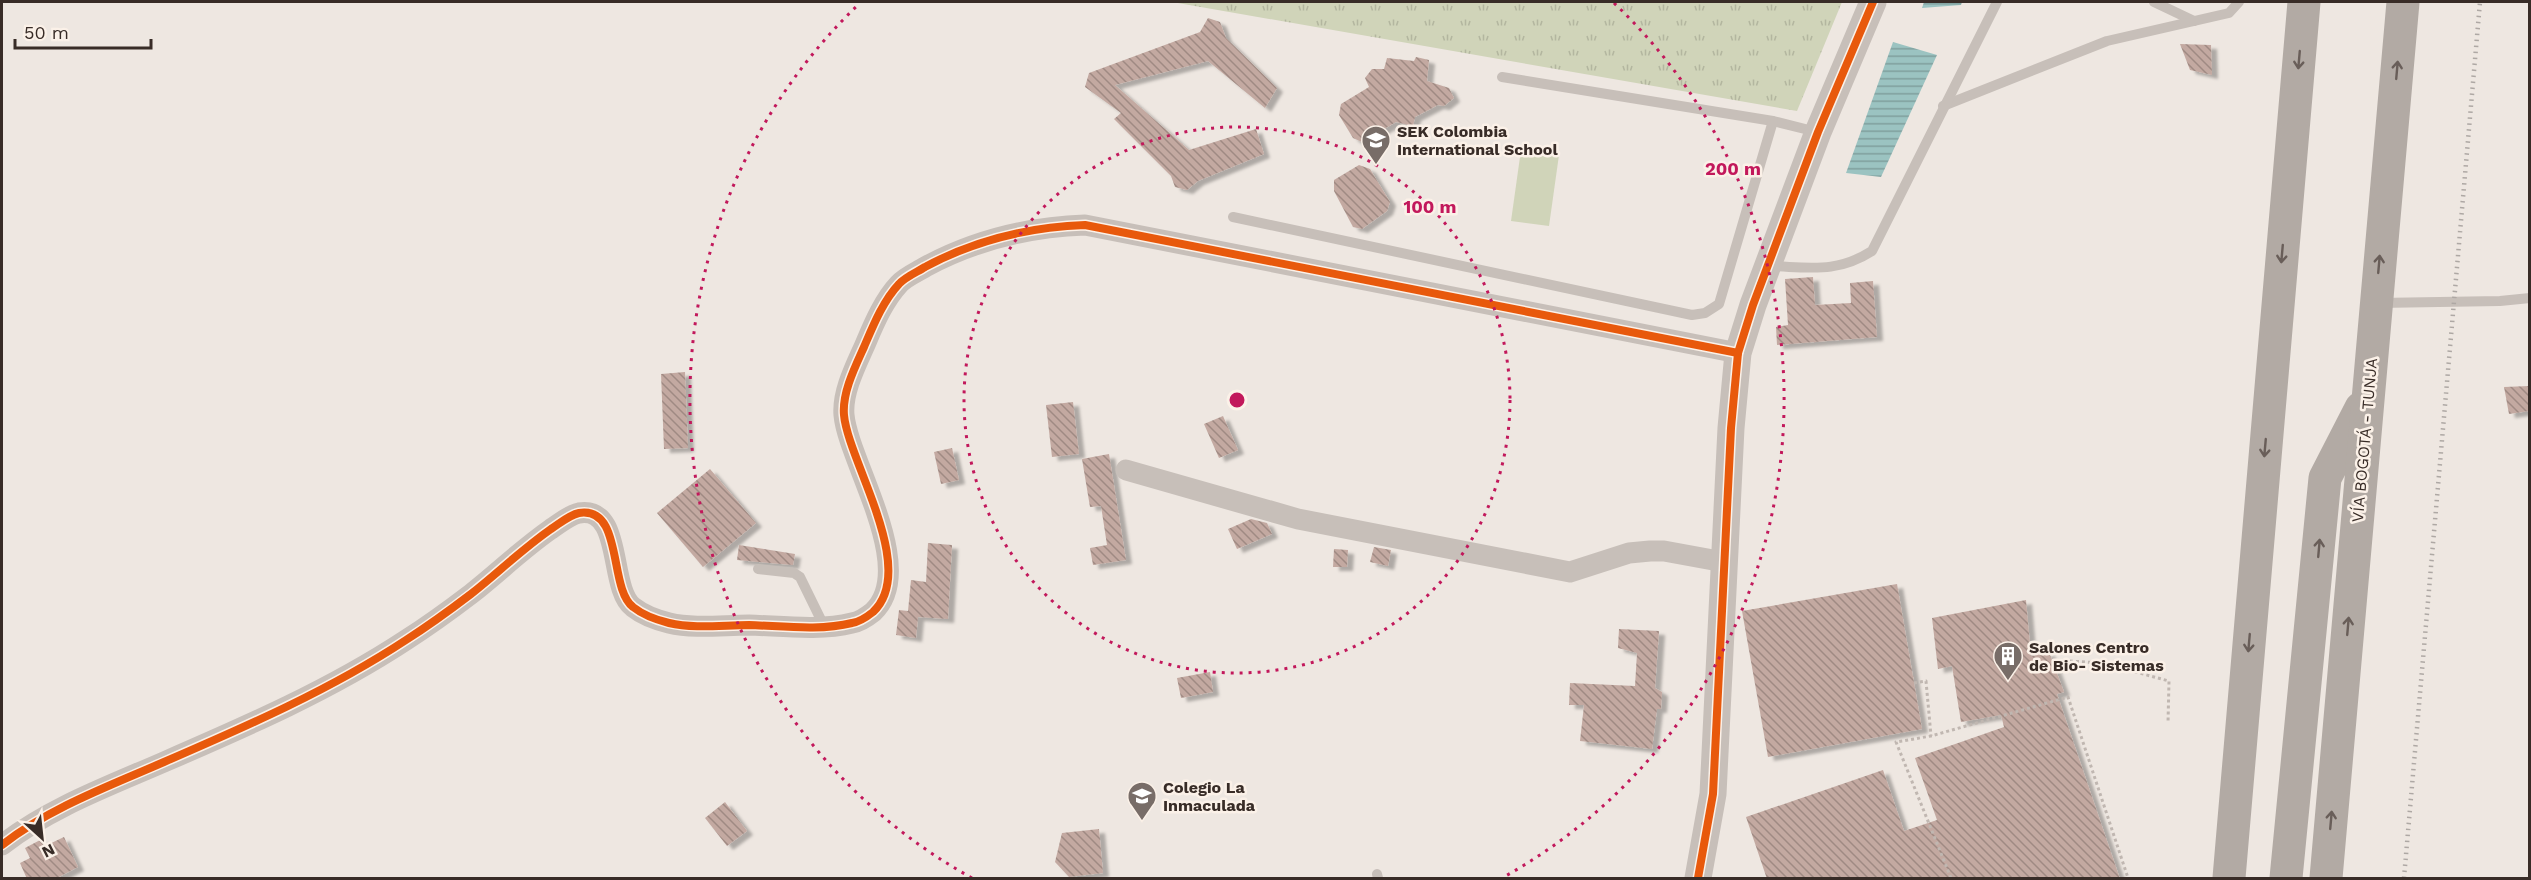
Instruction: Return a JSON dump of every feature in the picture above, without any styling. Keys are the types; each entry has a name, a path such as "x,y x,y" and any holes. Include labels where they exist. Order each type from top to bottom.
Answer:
{"highway":[{"path":"2229,879 2304,2"},
{"name":"VÍA BOGOTÁ - TUNJA","path":"2325,879 2403,2"},
{"path":"2286,879 2325,478 2369,394"}],"street":[{"path":"1698,879 1713,794 1724,562 1738,353 1818,132 1874,2"},
{"path":"2,845 18,832 67,806 339,682 407,640 472,593 515,554 567,518 579,513 593,514 603,521 614,553 620,589 628,604 642,613 671,623 824,626 855,623 874,611 888,582 885,547 875,502 844,417 853,371 880,311 899,284 946,256 976,243 1059,226 1085,225 1738,353"},
{"path":"1126,470 1299,519 1570,572 1629,553 1650,551 1664,551 1724,562"}],"lane":[{"path":"1768,266 1837,268 1853,263 1872,251 1997,2"},
{"path":"2154,2 2194,21"},
{"path":"1943,106 2107,41 2229,13 2238,2"},
{"path":"1502,77 1773,121 1818,132"},
{"path":"1233,217 1692,315 1706,313 1719,304 1773,121"},
{"path":"2375,303 2500,302 2529,298"},
{"path":"758,569 794,573 800,576 824,626"}],"path":[{"path":"2052,660 2102,663 2169,681 2168,723"},
{"path":"1914,683 1926,681 1931,736"},
{"path":"1951,879 1896,742 1931,736 2068,697 2128,879"}],"green space":[{"path":"1172,2 1842,2 1797,111"},
{"path":"1521,150 1559,155 1549,226 1511,221"}],"water":[{"path":"1924,2 1962,2 1961,5 1922,8"},
{"path":"1893,42 1937,55 1881,177 1846,173"}],"building":[{"path":"1208,18 1220,22 1226,38 1277,88 1265,108 1208,61 1115,85 1189,150 1256,129 1264,154 1198,181 1187,190 1175,187 1171,176 1114,119 1121,113 1085,87 1089,73 1200,32"},
{"path":"2180,44 2211,45 2212,75 2190,70"},
{"path":"1416,57 1429,60 1427,81 1449,88 1454,98 1444,106 1438,105 1415,117 1413,126 1396,122 1362,142 1353,138 1339,115 1341,104 1369,87 1365,78 1372,69 1384,69 1387,58 1414,61"},
{"path":"1359,165 1370,169 1390,202 1387,211 1362,229 1353,227 1334,191 1334,180"},
{"path":"1813,277 1815,305 1851,303 1850,283 1873,281 1877,337 1777,345 1776,327 1788,325 1785,279"},
{"path":"685,372 688,448 664,449 661,374"},
{"path":"2529,386 2529,411 2509,414 2504,387"},
{"path":"1073,402 1079,454 1052,457 1046,405"},
{"path":"1223,416 1238,450 1219,458 1204,424"},
{"path":"952,448 959,480 941,484 934,452"},
{"path":"1109,454 1126,560 1093,565 1090,548 1107,545 1101,506 1090,507 1082,459"},
{"path":"710,469 756,523 703,567 657,513"},
{"path":"1251,519 1267,523 1272,534 1237,549 1228,529"},
{"path":"928,543 952,545 948,619 918,617 916,638 896,635 899,610 908,611 911,580 926,582"},
{"path":"739,545 795,554 793,565 737,560"},
{"path":"1374,547 1391,550 1388,566 1370,562"},
{"path":"1334,549 1348,550 1347,567 1333,567"},
{"path":"1897,584 1922,729 1768,757 1742,611"},
{"path":"2026,600 2031,656 2049,652 2064,692 2057,694 2120,879 1767,879 1746,817 1883,770 1904,831 1937,820 1915,758 2004,727 2001,715 1961,722 1952,666 1938,669 1932,618"},
{"path":"1619,629 1659,631 1655,688 1662,692 1661,709 1657,709 1652,749 1580,741 1584,705 1569,705 1570,683 1635,686 1637,653 1618,648"},
{"path":"1210,672 1213,692 1181,698 1177,678"},
{"path":"725,802 747,831 727,846 705,818"},
{"path":"1099,829 1103,873 1069,877 1055,862 1062,833"},
{"path":"64,837 78,867 55,879 27,879 20,863 30,858 25,848 42,839 45,846"}],"railway":[{"path":"2404,878 2480,2"}],"cycle path":[{"path":"1698,878 1713,794 1731,428 1738,353 1753,305 1818,132 1873,2"},
{"path":"2,845 59,809 257,721 348,675 431,624 540,537 575,514 593,514 603,522 614,550 625,597 637,610 655,619 688,626 814,627 852,623 866,617 873,612 885,593 888,570 885,543 877,515 848,435 844,407 850,380 879,314 902,281 944,258 983,242 1023,232 1085,225 1738,353"}],"place":[{"name":"SEK Colombia International School","path":"1376,166"},
{"name":"Salones Centro de Bio- Sistemas","path":"2008,682"},
{"name":"Colegio La Inmaculada","path":"1142,822"}]}
